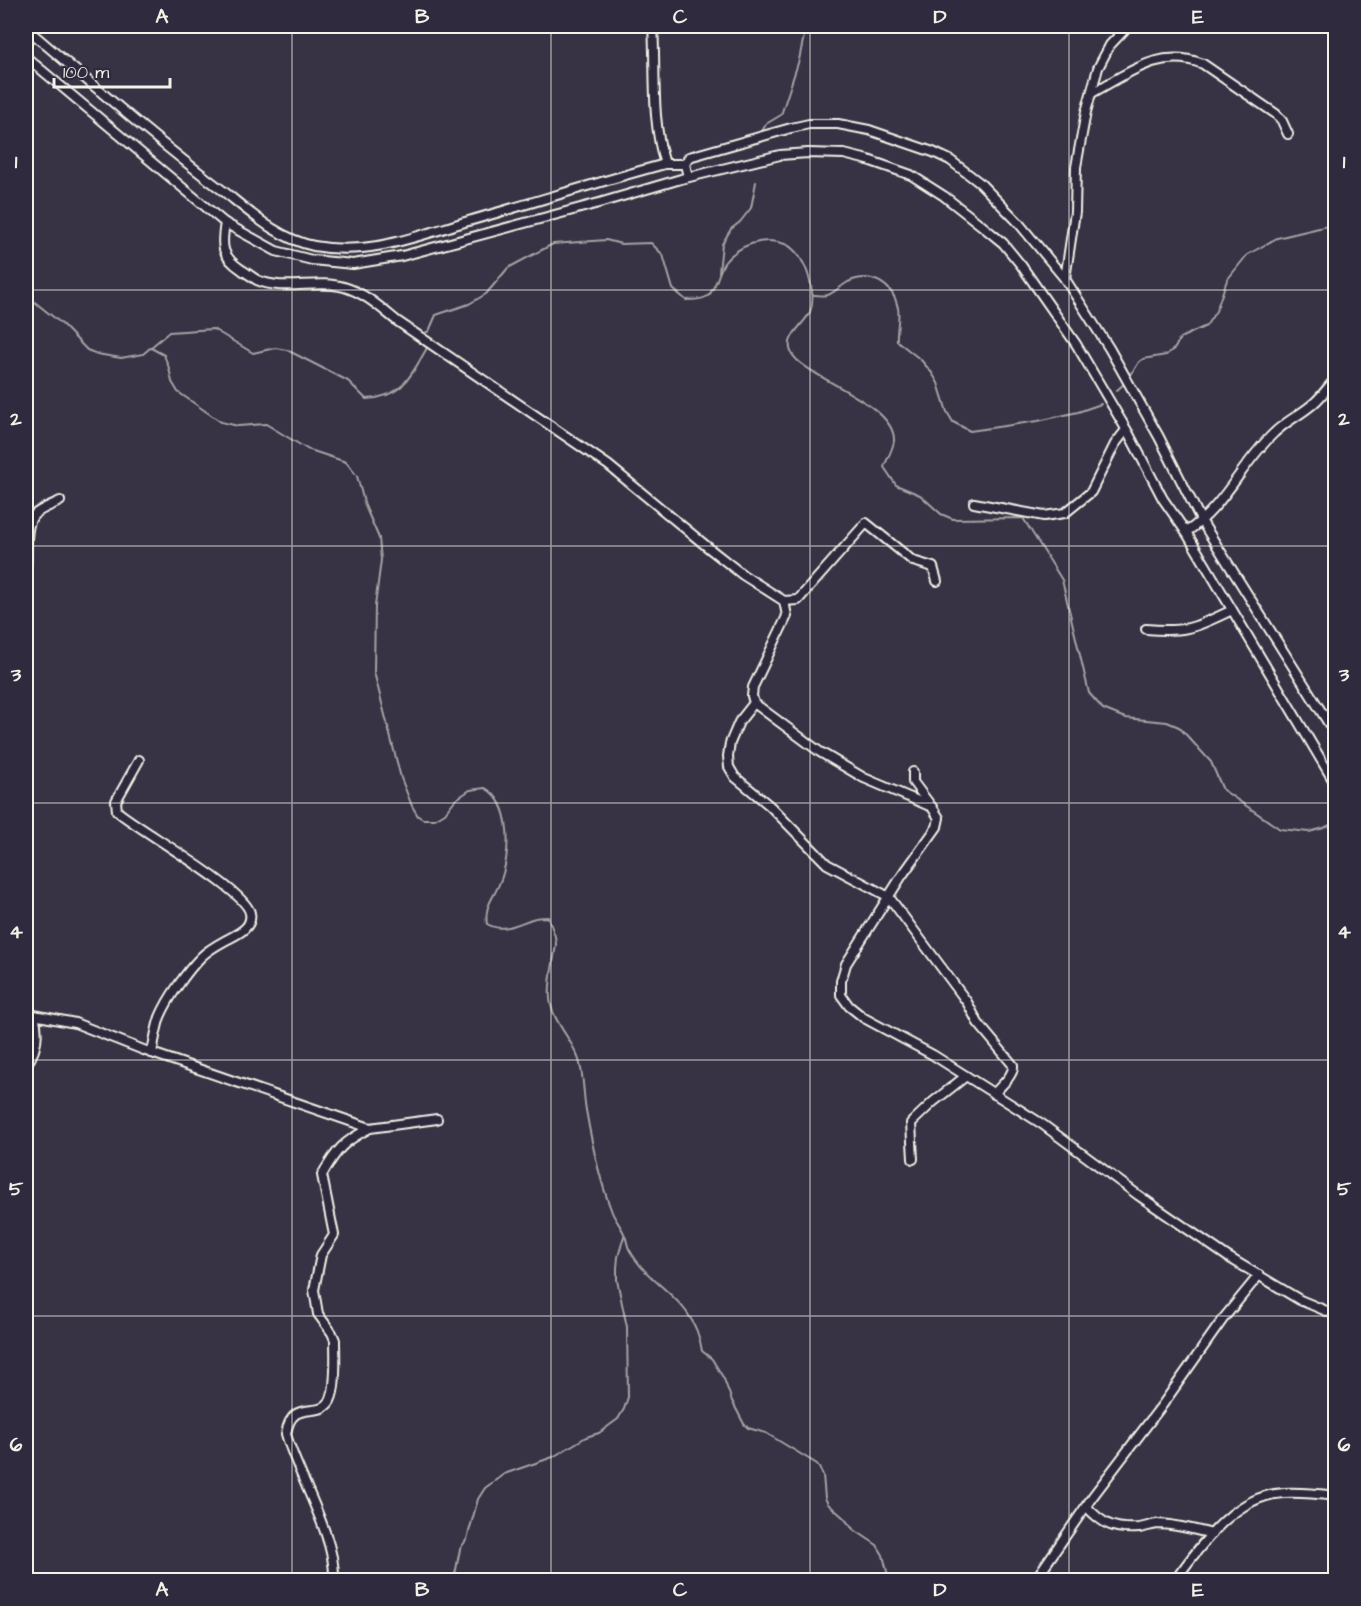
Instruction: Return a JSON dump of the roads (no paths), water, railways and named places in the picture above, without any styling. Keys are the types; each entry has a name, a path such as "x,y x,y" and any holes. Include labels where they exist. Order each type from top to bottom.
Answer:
{"street":[{"path":"653,26 655,100 661,154 665,164"},
{"path":"1065,279 1075,212 1076,167 1086,112 1098,68 1110,45 1128,26"},
{"path":"26,28 179,158 252,215 281,234 312,246 342,249 363,248 411,240 665,164 685,164"},
{"path":"26,57 225,223 276,250 312,260 353,264 402,256 599,204 688,177 780,155 844,154 910,175 944,196 1003,243 1048,302 1335,785"},
{"path":"1092,93 1158,59 1193,60 1203,64 1276,114 1288,134"},
{"path":"688,177 685,164 689,157 809,124 838,124 868,130 950,160 995,197 1065,279 1109,348 1159,437 1202,522 1335,735"},
{"path":"225,223 221,243 224,252 234,264 257,280 274,285 316,283 342,286 370,299 397,321 599,459 743,575 784,601 798,600 866,523 914,561 933,567 937,581"},
{"path":"1186,532 1202,522 1216,508 1250,459 1274,433 1315,402 1335,378"},
{"path":"974,503 1044,516 1065,513 1091,492 1115,444 1126,430"},
{"path":"26,568 27,538 31,519 34,514 60,501"},
{"path":"784,601 787,616 753,687 754,703 767,715 820,752 864,778 932,807"},
{"path":"1146,629 1181,631 1198,626 1232,610"},
{"path":"754,703 739,722 730,743 729,767 735,777 770,806 827,864 889,897 967,1002 978,1023 1012,1065 1011,1075 994,1094"},
{"path":"139,760 116,801 117,811 194,863 243,902 250,912 247,927 207,952 187,976 161,1017 152,1053"},
{"path":"913,772 913,782 939,818 938,827 846,964 841,981 841,995 849,1006 864,1018 933,1055 1042,1124 1185,1229 1300,1300 1335,1315"},
{"path":"26,1011 34,1015 75,1023 152,1053 370,1128"},
{"path":"26,1065 34,1053 36,1040 34,1015"},
{"path":"913,1159 911,1123 966,1076"},
{"path":"334,1581 330,1550 286,1434 288,1421 296,1413 324,1407 330,1400 333,1390 335,1340 318,1314 314,1290 321,1255 334,1235 322,1175 342,1144 370,1128 437,1119"},
{"path":"1035,1581 1086,1506 1163,1404 1223,1319 1259,1275"},
{"path":"1175,1581 1212,1534 1249,1501 1283,1492 1335,1496"},
{"path":"1086,1506 1102,1522 1111,1526 1139,1528 1158,1524 1212,1534"}],"waterway":[{"path":"760,135 766,124 781,115 799,60 806,26"},
{"path":"719,272 722,244 731,229 751,208 756,182"},
{"path":"1129,378 1143,359 1166,355 1175,348 1180,338 1206,326 1216,311 1227,280 1247,255 1277,238 1336,224"},
{"path":"425,333 429,331 436,315 469,304 486,294 508,268 553,244 606,240 621,244 651,243 663,255 673,289 686,300 708,296 724,263 736,251 760,242 785,244 792,248 804,264 812,294 810,312 791,340 791,352 807,368 870,406 883,417 891,428 894,441 884,467 896,485 920,495 941,514 953,519 1023,518 1062,580 1089,693 1103,709 1125,718 1167,722 1179,727 1211,762 1223,790 1280,829 1309,832 1336,822"},
{"path":"814,295 828,295 857,279 873,279 886,286 898,308 897,341 921,360 932,373 953,422 970,431 1038,421 1101,404"},
{"path":"26,295 62,324 87,350 97,354 121,358 143,354 169,332 213,329 253,353 275,348 287,350 348,381 366,399 389,394 404,384 427,348 421,341"},
{"path":"151,348 164,355 172,382 178,392 221,422 238,426 266,424 307,449 346,462 357,476 365,506 379,538 381,560 375,606 374,672 401,778 412,806 418,816 423,819 435,819 445,813 455,800 470,790 485,788 501,805 507,831 506,858 500,882 488,907 487,924 504,928 536,918 548,917 556,944 550,999 554,1015 579,1060 593,1149 607,1200 624,1233 629,1249 638,1263 681,1305 690,1318 702,1351 712,1359 724,1379 744,1424 748,1428 766,1433 817,1464 823,1475 825,1498 828,1504 853,1529 877,1545 883,1555 889,1580"},
{"path":"1116,391 1125,383"},
{"path":"454,1580 460,1549 467,1539 478,1499 485,1488 504,1474 553,1457 586,1437 599,1433 618,1419 624,1409 628,1397 627,1327 617,1280 618,1257 624,1236"}]}
